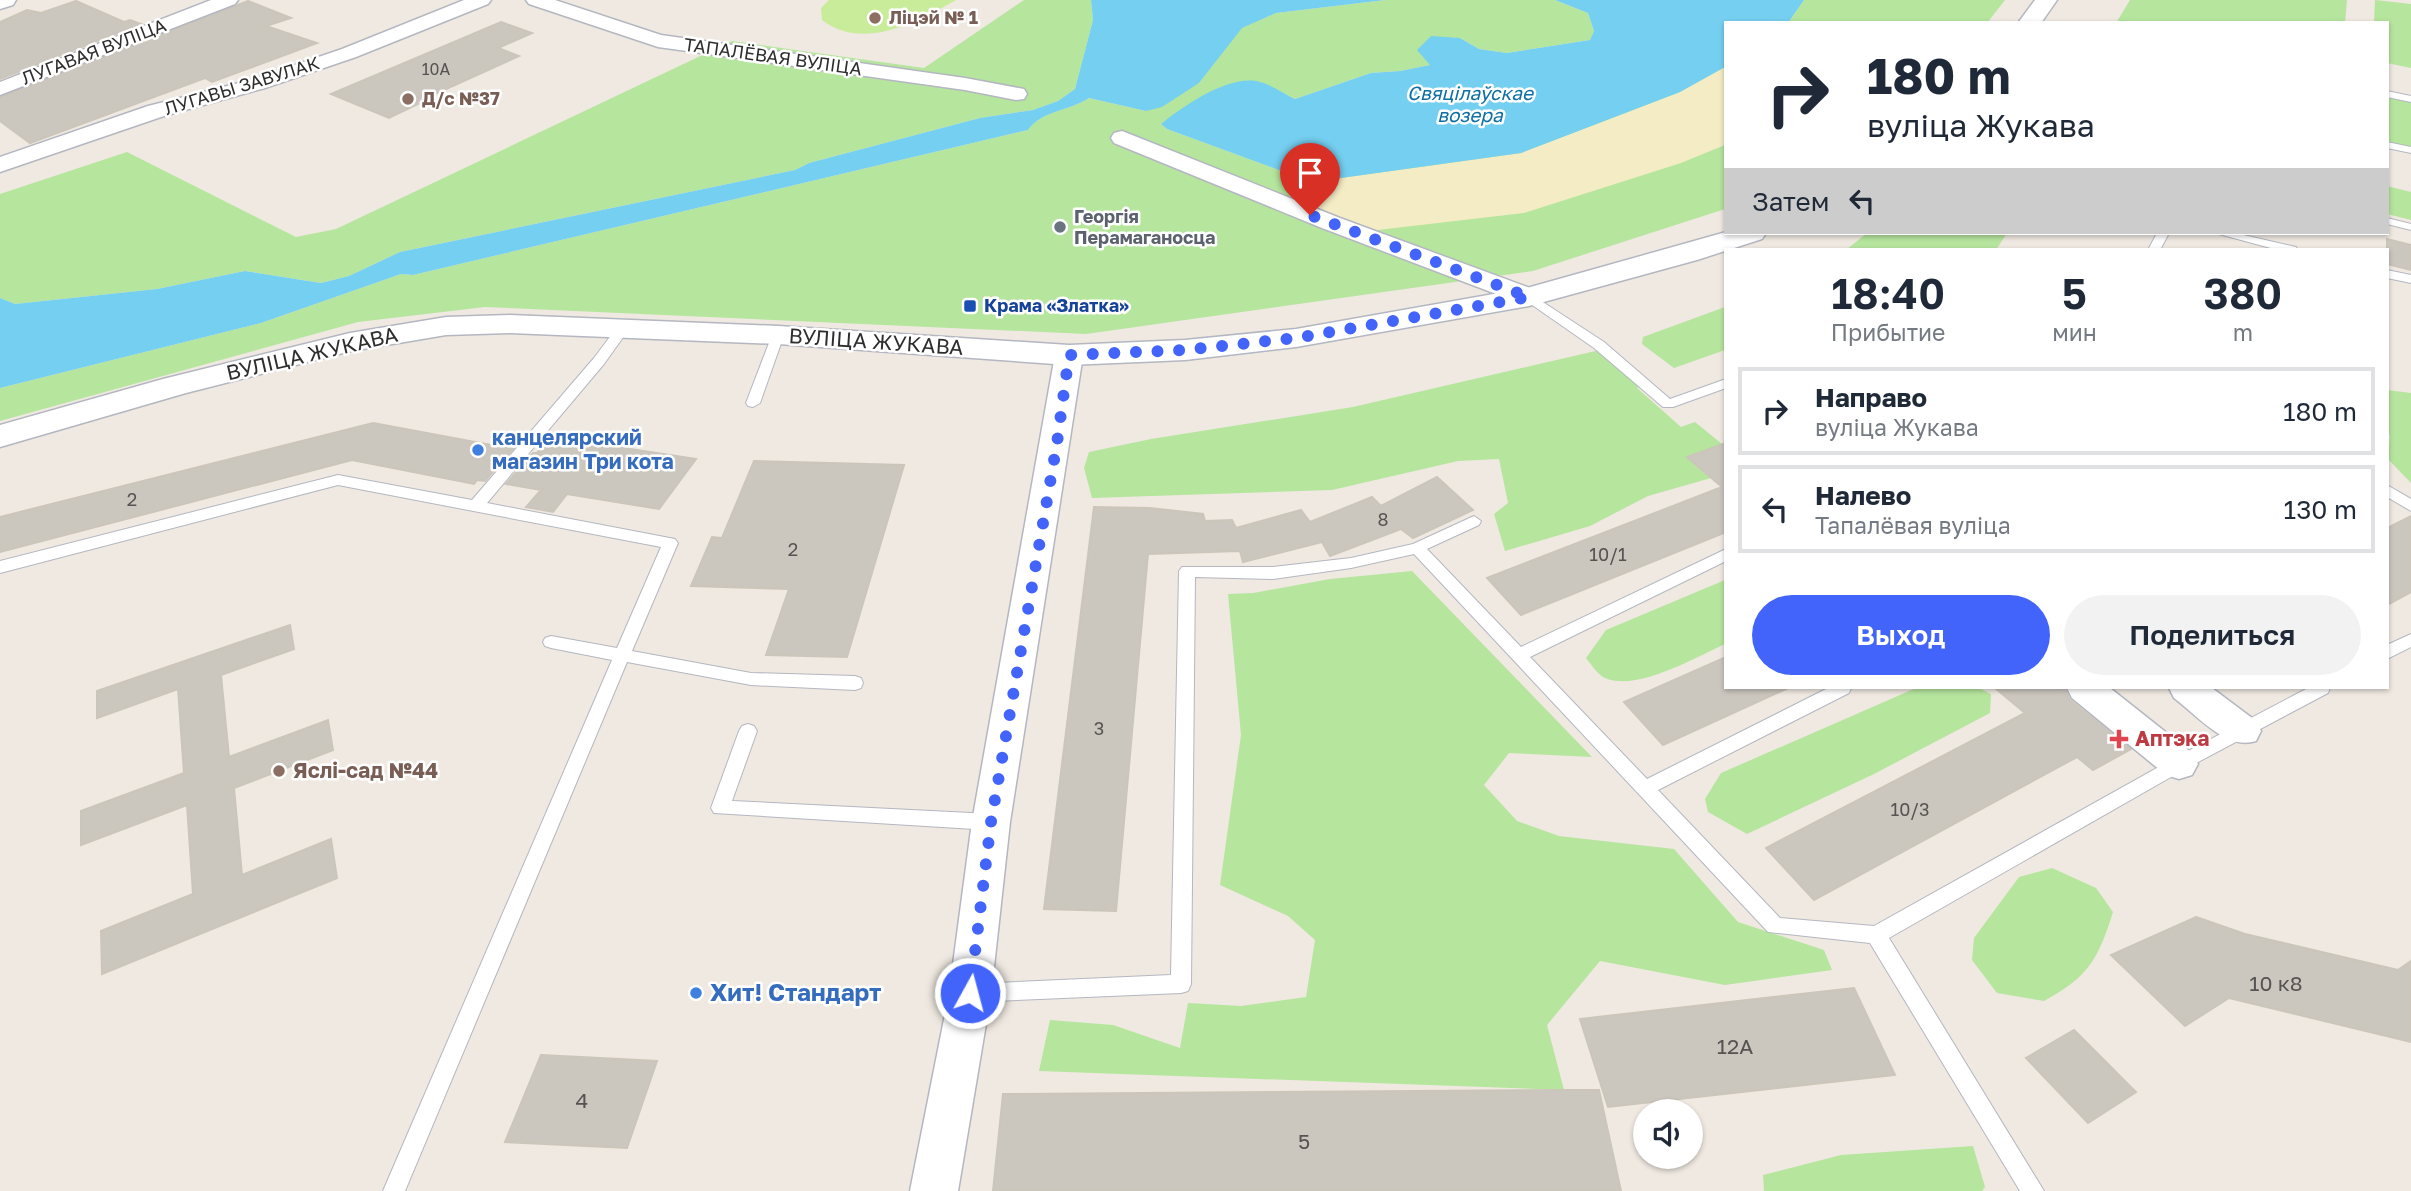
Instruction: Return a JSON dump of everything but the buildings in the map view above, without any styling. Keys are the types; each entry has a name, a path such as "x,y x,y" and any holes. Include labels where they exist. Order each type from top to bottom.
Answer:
{"street":[{"path":"0,2 5,0"},
{"name":"ЛУГАВАЯ ВУЛІЦА","path":"0,89 228,0"},
{"name":"ЛУГАВЫ ЗАВУЛАК","path":"0,165 156,111 258,84 349,53 481,0"},
{"name":"ТАПАЛЁВАЯ ВУЛІЦА","path":"536,0 570,4 658,41 965,84 1016,94"},
{"path":"2030,21 2046,0"},
{"path":"1122,138 1331,223 1529,297"},
{"name":"ВУЛІЦА ЖУКАВА","path":"0,436 175,386 350,342 446,326 510,324 778,335 1069,355 1185,350 1296,338 1529,297 1746,235"},
{"path":"934,1191 970,993 991,822 1057,443 1069,355"},
{"path":"2086,689 2179,764"},
{"path":"2188,689 2243,731"}],"lane":[{"path":"2389,94 2411,99"},
{"path":"2389,145 2411,150"},
{"path":"2389,222 2411,227"},
{"path":"2229,235 2284,248"},
{"path":"2389,274 2411,279"},
{"path":"1529,297 1600,345 1668,404 1724,384"},
{"path":"475,506 599,361 623,329"},
{"path":"753,403 778,335"},
{"path":"0,567 338,480 670,543 394,1191"},
{"path":"2389,491 2411,506"},
{"path":"970,993 1181,984 1186,571 1273,573 1352,563 1417,548 1474,521"},
{"path":"1417,548 1775,926 1876,935 2179,764 2320,689"},
{"path":"1519,655 1724,555"},
{"path":"2389,652 2411,640"},
{"path":"551,642 751,679 855,683"},
{"path":"1645,788 1841,689"},
{"path":"748,731 720,808 991,822"},
{"path":"1876,935 2033,1191"}],"green space":[{"path":"829,0 956,0 890,30 855,33 838,29 822,20 821,8"},
{"path":"1024,0 1091,0 1093,20 1075,89 1058,101 1033,110 980,118 809,163 795,170 400,252 349,276 321,283 245,271 157,289 15,304 0,298 0,194 127,152 296,237 336,229 732,41 924,68"},
{"path":"1385,0 1555,0 1588,13 1594,31 1590,40 1507,53 1479,49 1460,38 1430,65 1371,73 1295,99 1260,82 1208,93 1161,124 1167,129 1312,182 1680,92 1724,68 1724,209 1533,271 1086,334 485,307 358,322 0,421 0,388 261,323 401,274 413,275 1028,130 1041,118 1089,98 1146,111 1199,83 1241,28 1276,13"},
{"path":"1804,0 2005,0 1989,21 1789,21"},
{"path":"2130,0 2347,0 2345,21 2117,21"},
{"path":"2375,0 2411,4 2411,68 2389,63 2389,21 2374,21"},
{"path":"2389,95 2411,100 2411,149 2389,144"},
{"path":"2389,186 2411,192 2411,220 2389,214"},
{"path":"1865,235 2006,235 1997,248 1848,248"},
{"path":"1724,307 1724,350 1674,368 1642,344 1643,337"},
{"path":"1600,350 1681,427 1695,422 1722,444 1688,457 1711,478 1648,496 1590,526 1505,551 1494,514 1508,503 1499,459 1458,461 1332,490 1092,498 1084,468 1089,452 1151,439 1353,407"},
{"path":"2389,390 2411,393 2411,483 2389,460"},
{"path":"1412,571 1592,757 1509,753 1484,785 1517,821 1559,836 1674,849 1738,922 1824,950 1832,970 1725,985 1600,961 1547,1025 1564,1090 1039,1071 1050,1020 1113,1025 1180,1048 1188,1003 1241,1006 1306,997 1315,940 1288,916 1220,885 1241,735 1228,594 1253,593 1330,579"},
{"path":"1724,580 1724,644 1683,664 1633,680 1605,678 1586,658 1606,630"},
{"path":"1914,689 1981,689 1991,694 1990,713 1874,774 1747,834 1708,812 1705,799 1721,773"},
{"path":"2052,868 2096,888 2113,912 2102,943 2081,975 2044,1001 1997,993 1972,960 1974,938 2019,877"},
{"path":"1973,1146 1985,1187 1982,1191 1764,1191 1763,1175 1841,1155"}],"sand":[{"path":"1724,68 1724,145 1681,163 1524,213 1369,231 1314,208 1310,190 1312,182 1521,153 1680,92"}],"water":[{"path":"1091,0 1385,0 1276,13 1242,28 1199,83 1162,107 1146,111 1089,98 1041,118 1028,130 413,275 401,274 261,323 0,388 0,298 15,304 157,289 245,271 321,283 349,276 400,252 795,170 809,163 980,118 1033,110 1058,101 1075,89 1093,20"},
{"name":"Свяцілаўскае возера","path":"1555,0 1804,0 1789,21 1724,21 1724,68 1680,92 1521,153 1312,182 1167,129 1161,124 1194,100 1235,82 1260,82 1295,99 1371,73 1430,65 1417,50 1431,36 1460,38 1479,49 1507,53 1590,40 1594,31 1588,13"}],"place":[{"name":"Ліцэй № 1","path":"875,18"},
{"name":"Д/с №37","path":"408,99"},
{"name":"Георгія Перамаганосца","path":"1060,227"},
{"name":"Крама «Златка»","path":"970,306"},
{"name":"канцелярский магазин Три кота","path":"478,450"},
{"name":"Аптэка","path":"2119,739"},
{"name":"Яслі-сад №44","path":"279,771"},
{"name":"Хит! Стандарт","path":"696,993"}],"route":[{"path":"970,993 991,822 1057,443 1069,355 1185,350 1296,338 1529,297 1310,215"}]}
